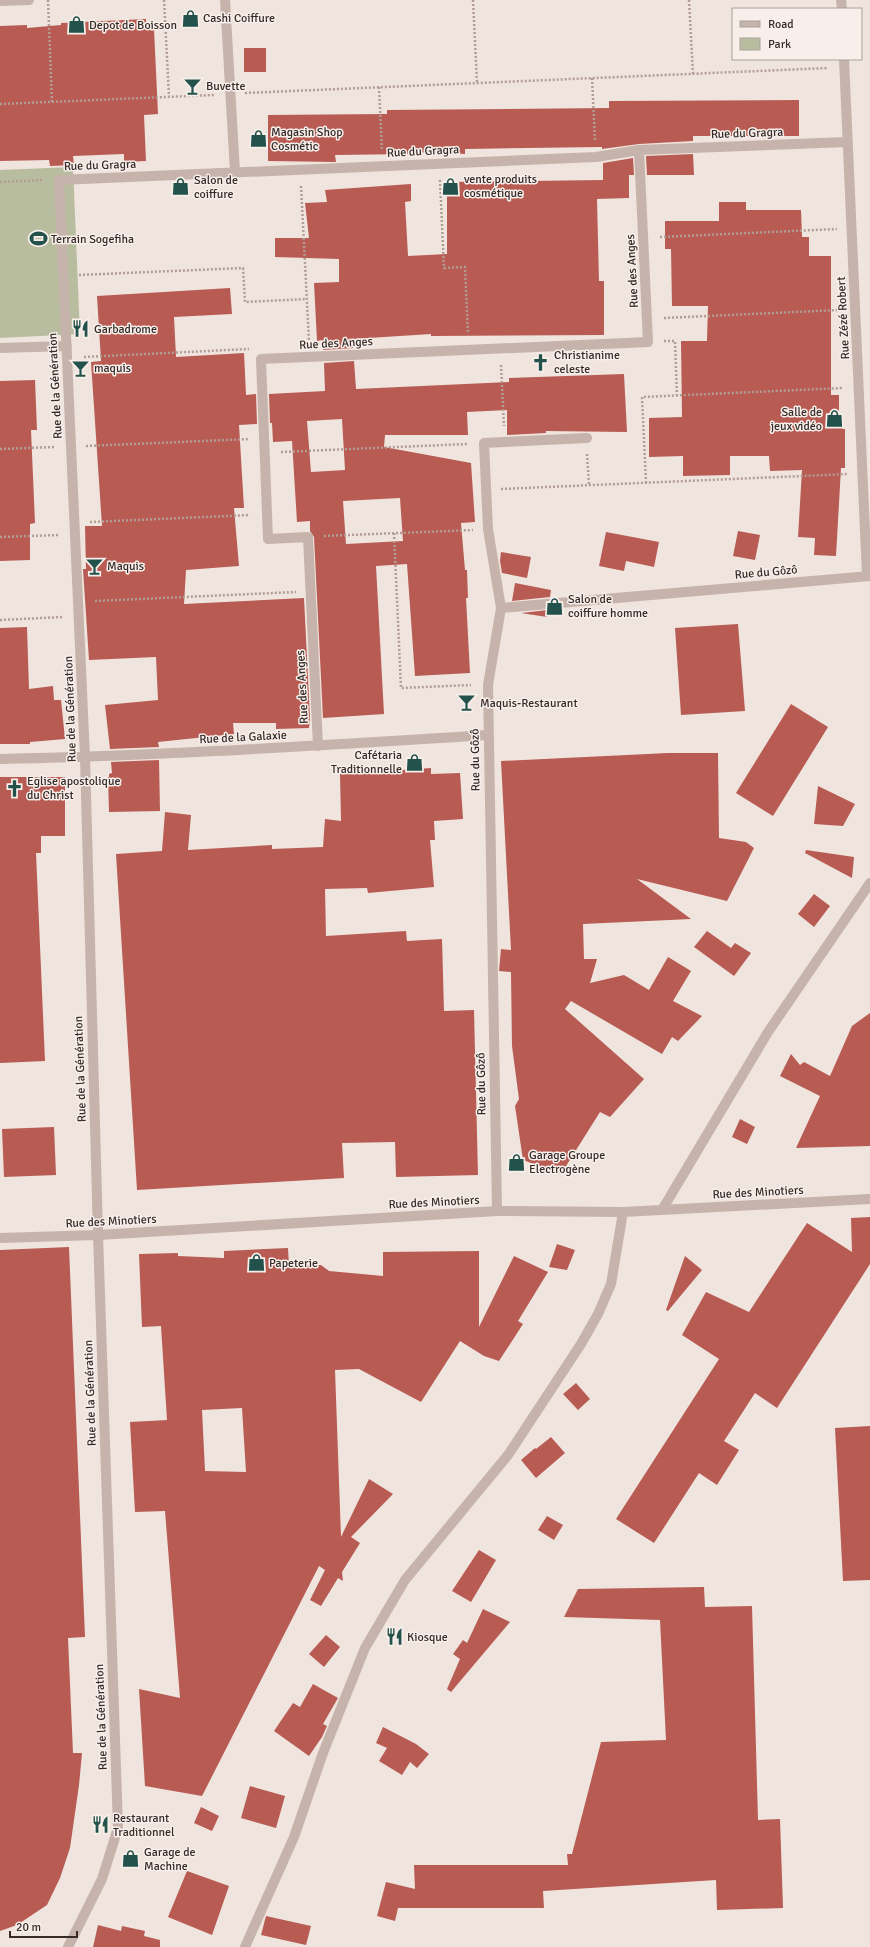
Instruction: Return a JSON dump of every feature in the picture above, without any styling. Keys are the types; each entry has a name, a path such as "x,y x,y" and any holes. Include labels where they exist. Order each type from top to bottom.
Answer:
{"street":[{"path":"0,1 29,0"},
{"path":"225,0 235,172"},
{"name":"Rue Zézé Robert","path":"844,63 869,576"},
{"name":"Rue du Gragra","path":"59,180 596,157 639,150 848,142"},
{"name":"Rue des Anges","path":"261,359 648,342 639,150"},
{"name":"Rue de la Génération","path":"59,180 85,758 98,1235 118,1828 102,1879 68,1947"},
{"path":"0,348 66,346"},
{"path":"261,359 268,539 308,537"},
{"path":"501,608 488,529 484,443 587,438"},
{"name":"Rue des Anges","path":"308,537 318,746"},
{"name":"Rue du Gôzô","path":"496,1211 488,684 501,608 869,576"},
{"name":"Rue de la Galaxie","path":"0,759 85,758 318,746 488,735"},
{"path":"662,1210 768,1032 870,883"},
{"name":"Rue des Minotiers","path":"0,1238 98,1235 496,1211 623,1212 870,1199"},
{"path":"245,1947 294,1836 322,1753 365,1648 405,1580 508,1455 581,1344 598,1314 611,1284 623,1212"}],"path":[{"path":"48,0 52,102"},
{"path":"164,0 169,96"},
{"path":"473,0 477,83"},
{"path":"689,0 693,74"},
{"path":"0,104 693,74 844,63"},
{"path":"592,78 596,157"},
{"path":"379,87 383,166"},
{"path":"439,164 444,268 465,267 469,350"},
{"path":"300,170 310,357"},
{"name":"Rue du Gragra","path":"0,182 59,180"},
{"path":"643,238 852,228"},
{"path":"64,276 243,268 245,302 307,299"},
{"path":"647,318 855,309"},
{"path":"648,342 675,341 677,395"},
{"path":"67,357 260,348 261,359"},
{"path":"500,349 504,442"},
{"path":"646,483 642,397 859,387"},
{"path":"0,450 263,438"},
{"path":"587,438 589,485"},
{"path":"264,453 484,443"},
{"path":"486,490 863,473"},
{"path":"75,522 267,514"},
{"path":"308,537 488,529"},
{"path":"394,533 401,688 488,684"},
{"path":"0,537 75,534"},
{"path":"78,602 310,592"},
{"path":"0,620 78,616"}],"green space":[{"name":"Terrain Sogefiha","path":"73,167 80,334 0,338 0,170"}],"building":[{"path":"146,19 146,30 154,29 158,114 144,115 146,161 124,162 124,154 73,156 74,165 50,166 49,160 0,161 0,26 27,25 27,28 61,25 61,23"},
{"path":"244,48 266,48 266,72 244,72"},
{"path":"799,100 799,136 693,136 693,141 639,144 602,149 602,147 465,149 465,154 411,152 411,154 335,155 336,162 268,161 268,115 387,114 387,110 609,108 609,101"},
{"path":"693,154 694,175 647,175 646,156"},
{"path":"633,158 634,175 629,175 629,198 597,199 599,281 604,281 604,335 431,336 431,334 353,339 353,348 323,350 322,340 317,341 314,283 339,282 339,259 275,257 275,238 309,238 305,203 327,202 325,190 411,184 411,201 405,202 408,256 447,254 447,182 603,180 603,163"},
{"path":"719,202 746,202 746,210 801,210 802,237 809,237 809,256 831,256 831,395 839,395 839,416 842,415 843,429 845,429 845,468 841,468 836,556 814,555 815,538 798,537 802,470 770,471 769,456 730,456 730,475 683,476 683,456 649,457 649,418 682,417 681,341 707,341 708,306 672,306 671,249 665,249 665,221 719,221"},
{"path":"230,288 232,314 174,317 176,357 244,353 246,395 256,394 257,424 239,425 244,508 234,508 239,566 186,570 184,604 304,598 310,718 309,728 276,729 276,723 233,723 234,734 158,742 159,747 110,749 105,705 158,700 156,657 89,660 83,569 86,569 85,526 102,526 91,362 101,361 97,296"},
{"path":"354,361 356,389 509,382 509,378 624,374 627,432 546,431 546,433 507,435 507,410 467,412 468,435 385,435 384,447 471,463 475,522 461,523 465,570 467,570 468,598 466,598 470,673 415,676 407,564 376,566 384,714 323,718 314,537 310,531 310,521 297,522 292,441 273,442 272,423 270,423 269,394 325,391 324,363","holes":["342,419 345,470 311,472 307,421","400,498 403,541 346,544 343,501"]},
{"path":"35,380 37,430 31,430 35,523 30,524 30,560 0,561 0,381"},
{"path":"738,531 760,535 755,560 733,556"},
{"path":"606,532 659,542 654,567 626,561 624,571 599,566"},
{"path":"501,552 531,557 527,578 502,573 500,561"},
{"path":"515,583 551,590 550,597 512,601"},
{"path":"548,610 547,617 521,613"},
{"path":"738,624 745,711 681,715 675,628"},
{"path":"27,627 29,689 53,686 54,700 61,700 65,739 30,742 30,744 0,744 0,628"},
{"path":"791,704 828,727 773,816 736,793"},
{"path":"668,753 718,753 719,838 746,842 754,848 727,901 637,879 691,919 583,924 584,959 597,959 590,983 624,975 649,990 668,957 691,971 673,1001 702,1016 678,1041 672,1037 662,1054 571,1001 565,1009 644,1079 610,1117 600,1112 561,1174 523,1160 515,1106 519,1099 512,1046 511,972 499,971 501,949 511,950 501,761"},
{"path":"159,760 160,811 109,812 108,777 109,774 112,773 111,762"},
{"path":"431,768 431,774 460,773 463,819 434,821 435,840 430,840 434,887 368,893 367,888 325,889 326,936 406,931 407,941 442,939 444,1011 474,1010 478,1175 396,1177 395,1142 342,1143 344,1178 137,1190 116,854 162,851 165,812 191,815 188,850 272,845 272,849 323,847 325,819 341,821 340,774"},
{"path":"0,777 65,777 65,836 41,836 41,853 36,853 45,1061 0,1063"},
{"path":"818,786 855,804 843,826 814,824"},
{"path":"806,850 854,857 852,878 805,853"},
{"path":"814,894 830,906 814,927 798,914"},
{"path":"707,931 731,948 735,943 751,953 734,976 694,947"},
{"path":"870,1013 870,1146 796,1148 820,1096 780,1076 791,1054 800,1065 804,1062 830,1076 852,1026"},
{"path":"740,1119 755,1127 747,1144 732,1137"},
{"path":"54,1127 56,1175 4,1177 2,1129"},
{"path":"870,1217 870,1264 777,1408 755,1393 724,1441 739,1450 717,1485 699,1473 654,1543 616,1519 719,1359 682,1335 706,1292 749,1312 807,1223 852,1252 851,1218"},
{"path":"557,1244 575,1250 567,1270 549,1267"},
{"path":"69,1247 85,1637 68,1638 73,1753 82,1753 79,1785 70,1848 60,1878 47,1905 17,1925 0,1931 0,1250"},
{"path":"288,1248 289,1266 321,1265 329,1271 383,1276 383,1252 479,1251 479,1327 514,1256 548,1272 518,1321 523,1324 499,1361 484,1356 460,1341 421,1402 359,1369 335,1370 341,1537 369,1479 393,1494 351,1537 360,1543 342,1572 343,1581 338,1578 321,1606 310,1600 325,1570 319,1566 202,1796 145,1786 139,1689 180,1698 165,1511 135,1512 130,1422 167,1420 161,1326 142,1327 139,1254 178,1253 178,1256 224,1258 224,1251","holes":["242,1408 246,1472 205,1471 202,1410"]},
{"path":"685,1256 702,1270 668,1311 666,1310"},
{"path":"576,1383 590,1399 578,1410 563,1394"},
{"path":"870,1426 870,1580 843,1581 835,1428"},
{"path":"551,1437 565,1453 536,1478 521,1460"},
{"path":"547,1516 563,1525 554,1540 538,1530"},
{"path":"479,1550 496,1560 471,1602 452,1591"},
{"path":"704,1587 705,1607 752,1606 758,1820 780,1819 783,1908 717,1910 716,1880 543,1891 544,1908 398,1908 395,1921 377,1916 386,1882 415,1889 414,1865 568,1865 567,1854 572,1854 601,1742 666,1740 660,1620 564,1617 578,1589"},
{"path":"483,1609 510,1622 451,1692 447,1689 460,1659 453,1654 463,1640 467,1643"},
{"path":"326,1635 340,1647 324,1667 309,1654"},
{"path":"313,1684 338,1698 323,1724 327,1726 322,1737 309,1756 274,1731 293,1703 300,1707"},
{"path":"383,1727 416,1744 429,1754 417,1768 410,1762 402,1775 379,1761 387,1748 376,1743"},
{"path":"250,1786 285,1796 276,1828 241,1818"},
{"path":"201,1807 219,1816 212,1831 194,1823"},
{"path":"187,1871 229,1886 212,1935 168,1917"},
{"path":"266,1916 311,1926 306,1945 261,1935"},
{"path":"98,1925 121,1931 122,1926 145,1931 144,1936 160,1940 160,1947 93,1947"}],"place":[{"name":"Cashi Coiffure","path":"190,18"},
{"name":"Depot de Boisson","path":"76,25"},
{"name":"Buvette","path":"193,86"},
{"name":"Magasin Shop Cosmétic","path":"258,139"},
{"name":"vente produits cosmétique","path":"451,186"},
{"name":"Salon de coiffure","path":"181,187"},
{"name":"Terrain Sogefiha","path":"38,239"},
{"name":"Garbadrome","path":"81,329"},
{"name":"Christianime celeste","path":"541,362"},
{"name":"maquis","path":"81,368"},
{"name":"Salle de jeux vidéo","path":"835,419"},
{"name":"Maquis","path":"94,566"},
{"name":"Salon de coiffure homme","path":"555,606"},
{"name":"Maquis-Restaurant","path":"467,703"},
{"name":"Cafétaria Traditionnelle","path":"415,762"},
{"name":"Eglise apostolique du Christ","path":"14,788"},
{"name":"Garage Groupe Electrogène","path":"516,1162"},
{"name":"Papeterie","path":"256,1263"},
{"name":"Kiosque","path":"394,1637"},
{"name":"Restaurant Traditionnel","path":"100,1825"},
{"name":"Garage de Machine","path":"131,1859"}]}
